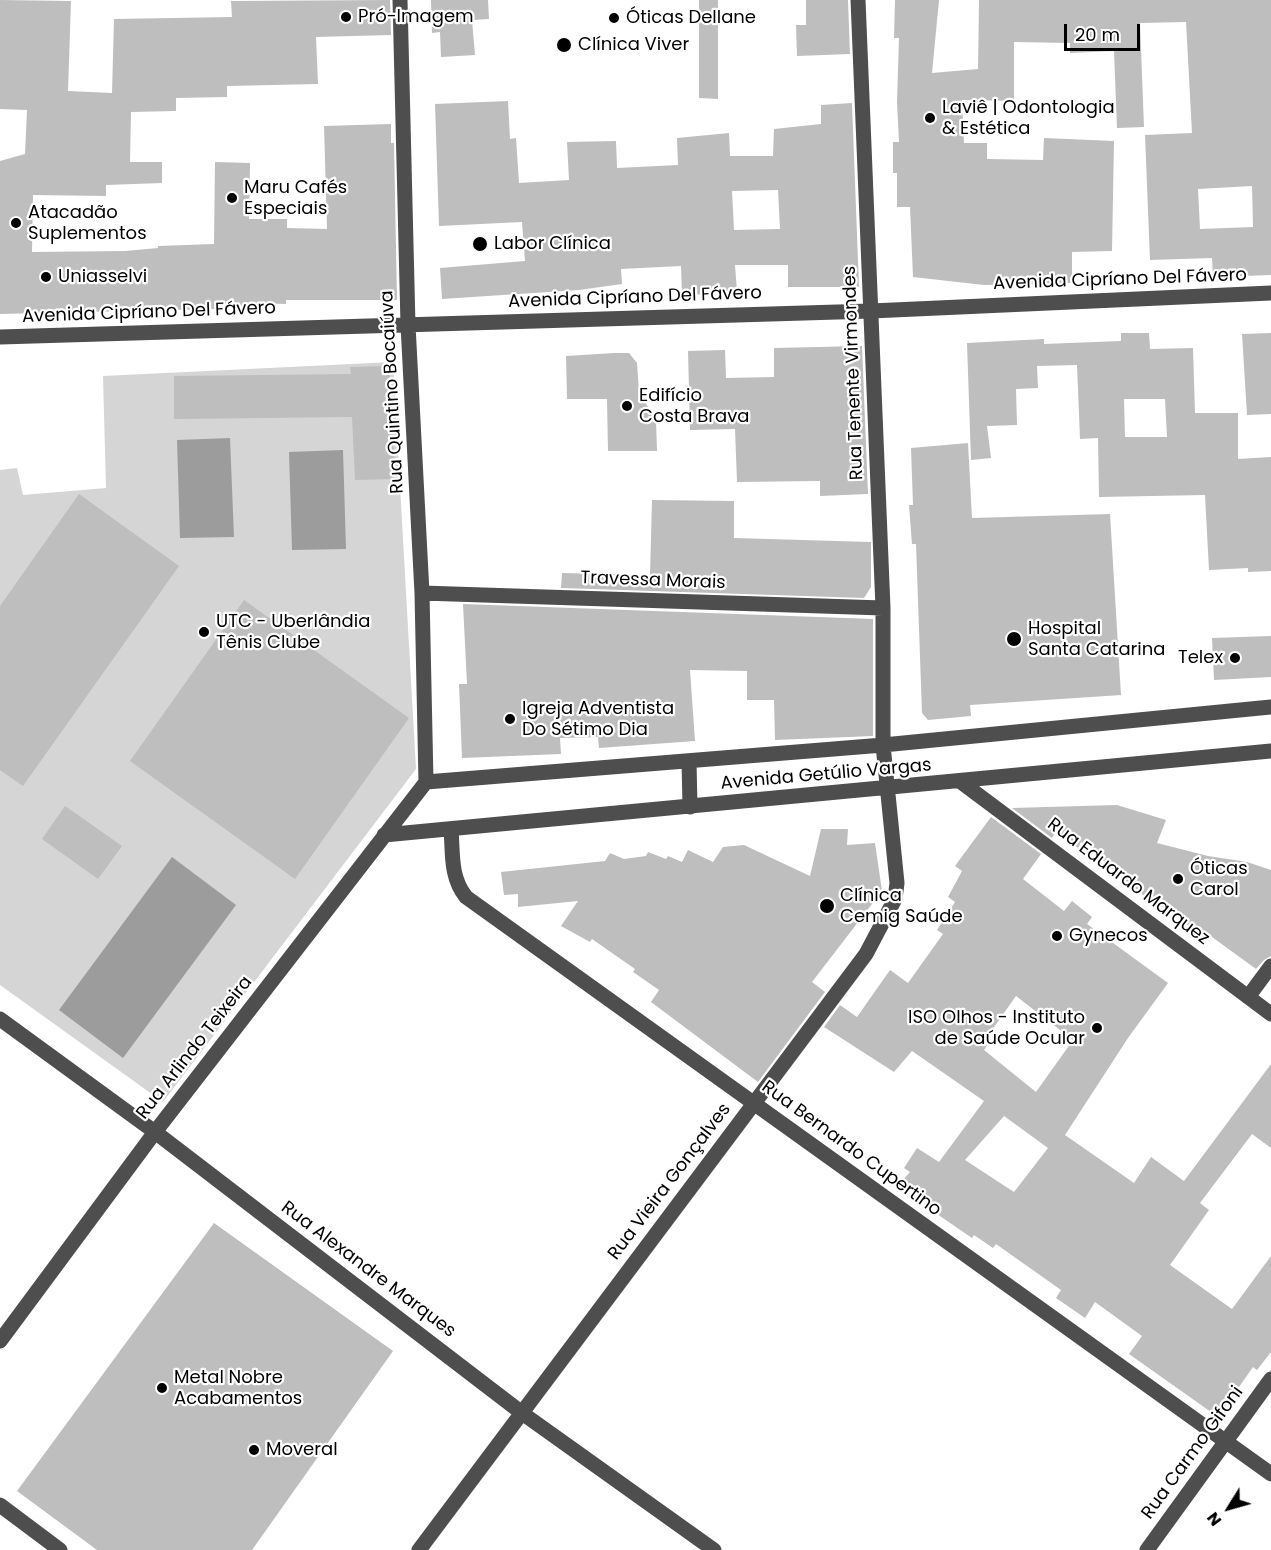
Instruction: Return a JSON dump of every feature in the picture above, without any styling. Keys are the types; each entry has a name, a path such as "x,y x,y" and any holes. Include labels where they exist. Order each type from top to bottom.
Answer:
{"street":[{"name":"Rua Quintino Bocaiúva","path":"400,0 408,325 422,593 426,782"},
{"name":"Rua Tenente Virmondes","path":"858,0 883,608 883,745"},
{"name":"Avenida Cipríano Del Fávero","path":"0,337 871,310 1271,293"},
{"name":"Travessa Morais","path":"422,593 883,608"},
{"name":"Avenida Getúlio Vargas","path":"426,782 883,745 1271,706"},
{"name":"Rua Vieira Gonçalves","path":"419,1550 866,954 894,899 897,865 883,745"},
{"name":"Avenida Getúlio Vargas","path":"384,835 1271,751"},
{"path":"689,761 690,807"},
{"name":"Rua Arlindo Teixeira","path":"0,1341 155,1132 426,782"},
{"name":"Rua Eduardo Marquez","path":"961,782 1271,1014"},
{"name":"Rua Bernardo Cupertino","path":"451,829 454,872 457,885 466,897 1271,1474"},
{"path":"1248,997 1271,966"},
{"name":"Rua Alexandre Marques","path":"0,1019 155,1132 522,1413 714,1550"},
{"name":"Rua Carmo Gifoni","path":"1146,1550 1271,1379"},
{"path":"0,1505 60,1550"}],"shaded area":[{"name":"UTC - Uberlândia Tênis Clube","path":"393,362 416,769 163,1102 0,985 0,470 17,468 23,495 106,488 103,376"},
{"path":"230,438 234,537 180,538 177,440"},
{"path":"343,450 346,549 292,550 289,452"},
{"path":"172,857 236,905 123,1058 59,1010"}],"building":[{"path":"0,0 71,1 68,91 112,93 114,19 232,17 231,1 390,0 391,35 316,37 318,84 227,86 227,97 176,98 176,111 131,112 130,162 162,162 162,183 106,185 106,196 33,195 32,252 125,251 158,248 158,246 214,244 215,162 250,163 249,219 287,219 287,228 327,229 324,126 391,124 391,143 394,143 397,300 286,300 286,304 249,303 249,306 216,306 216,309 0,314 0,161 25,154 27,110 0,109"},
{"path":"431,0 488,0 489,19 472,20 475,55 441,57 440,32 432,33"},
{"path":"699,0 718,0 718,99 699,98"},
{"path":"806,0 848,0 850,54 797,56 796,25 806,25"},
{"path":"895,0 939,0 932,73 978,69 979,0 1271,0 1271,275 1213,277 1212,258 1150,260 1145,135 1192,133 1186,22 1140,23 1144,127 1117,128 1114,51 1070,53 1070,43 1014,42 1014,101 962,100 964,143 987,143 987,159 1043,160 1044,138 1114,141 1112,251 1072,252 1072,283 984,285 913,277 910,207 897,207 897,173 893,173 893,142 899,142 897,102 899,38 894,38","holes":["1252,186 1253,227 1200,229 1198,189"]},
{"path":"508,101 510,139 516,138 519,183 569,180 567,142 616,141 617,168 678,165 677,138 729,133 730,156 773,156 774,129 821,124 821,105 852,103 859,287 788,287 788,265 735,265 737,291 682,296 681,266 621,269 622,284 579,290 442,299 440,268 525,261 522,222 439,226 435,104","holes":["778,190 780,229 734,230 732,191"]},
{"path":"1121,333 1149,333 1150,349 1193,348 1195,413 1238,413 1238,459 1271,457 1271,571 1248,572 1248,568 1209,570 1205,495 1099,497 1098,438 1080,439 1077,365 1037,366 1038,388 1016,389 1017,425 987,426 991,458 971,460 967,343 1044,339 1044,344 1121,341","holes":["1124,399 1165,399 1167,437 1125,437"]},
{"path":"1271,333 1271,414 1247,415 1242,334"},
{"path":"862,346 868,494 820,496 820,481 737,482 735,429 690,430 688,351 725,350 726,378 774,377 774,348"},
{"name":"Edifício Costa Brava","path":"629,353 637,363 639,392 656,420 657,451 608,451 607,399 567,399 566,356"},
{"path":"389,366 395,479 355,480 352,417 174,419 174,376 351,374 350,367"},
{"path":"968,443 972,518 1110,514 1121,695 970,705 971,716 928,720 922,713 916,544 912,544 909,505 913,505 911,448"},
{"path":"79,494 179,566 23,786 0,770 0,606"},
{"path":"652,500 734,501 734,538 871,542 871,587 864,598 561,588 562,573 650,575"},
{"path":"244,600 409,718 295,879 130,761"},
{"path":"463,604 873,619 873,736 775,740 774,700 747,700 747,671 690,670 695,741 599,748 598,737 560,738 561,754 462,758 459,684 467,684"},
{"name":"Telex","path":"1271,636 1271,677 1214,680 1212,638"},
{"path":"1117,805 1166,820 1157,843 1208,856 1247,862 1271,870 1271,956 1256,969 1212,937 1185,924 1187,918 1150,901 1081,842 1078,848 1056,832 1052,838 1012,808"},
{"path":"65,806 122,846 98,879 42,839"},
{"path":"991,817 1041,854 1023,879 1064,911 1072,901 1092,917 1087,924 1168,983 1128,1038 1065,1135 1134,1183 1151,1157 1184,1181 1271,1064 1271,1148 1252,1134 1200,1203 1209,1210 1170,1265 1232,1309 1271,1256 1271,1352 1257,1370 1253,1367 1218,1417 1129,1354 1142,1336 1095,1302 1085,1318 1056,1298 1061,1290 996,1244 993,1248 974,1235 972,1238 937,1214 941,1209 900,1183 910,1172 904,1168 917,1148 939,1162 984,1101 912,1051 894,1072 824,1027 840,1005 857,1017 890,970 908,983 943,934 937,930 955,902 948,897 962,871 955,866","holes":["1016,996 1073,1040 1036,1092 984,1050 991,1039 987,1037","1004,1116 1048,1148 1014,1192 965,1160"]},
{"path":"821,829 848,829 847,845 875,843 882,891 812,982 825,992 758,1082 651,1002 659,990 633,972 635,969 592,939 590,942 561,926 578,901 518,907 518,894 504,895 501,872 605,861 610,853 624,859 646,856 648,852 666,859 668,856 682,862 688,850 713,862 723,847 744,845 810,876"},
{"path":"214,1223 393,1351 252,1550 97,1550 17,1491"}],"place":[{"name":"Pró-Imagem","path":"346,17"},
{"name":"Óticas Dellane","path":"614,18"},
{"name":"Clínica Viver","path":"564,45"},
{"name":"Laviê | Odontologia & Estética","path":"930,118"},
{"name":"Maru Cafés Especiais","path":"232,198"},
{"name":"Atacadão Suplementos","path":"16,223"},
{"name":"Labor Clínica","path":"480,244"},
{"name":"Uniasselvi","path":"46,277"},
{"name":"Edifício Costa Brava","path":"627,406"},
{"name":"UTC - Uberlândia Tênis Clube","path":"204,632"},
{"name":"Hospital Santa Catarina","path":"1014,639"},
{"name":"Telex","path":"1235,658"},
{"name":"Igreja Adventista Do Sétimo Dia","path":"510,719"},
{"name":"Óticas Carol","path":"1178,879"},
{"name":"Clínica Cemig Saúde","path":"827,906"},
{"name":"Gynecos","path":"1057,936"},
{"name":"ISO Olhos - Instituto de Saúde Ocular","path":"1097,1028"},
{"name":"Metal Nobre Acabamentos","path":"162,1388"},
{"name":"Moveral","path":"254,1450"}]}
